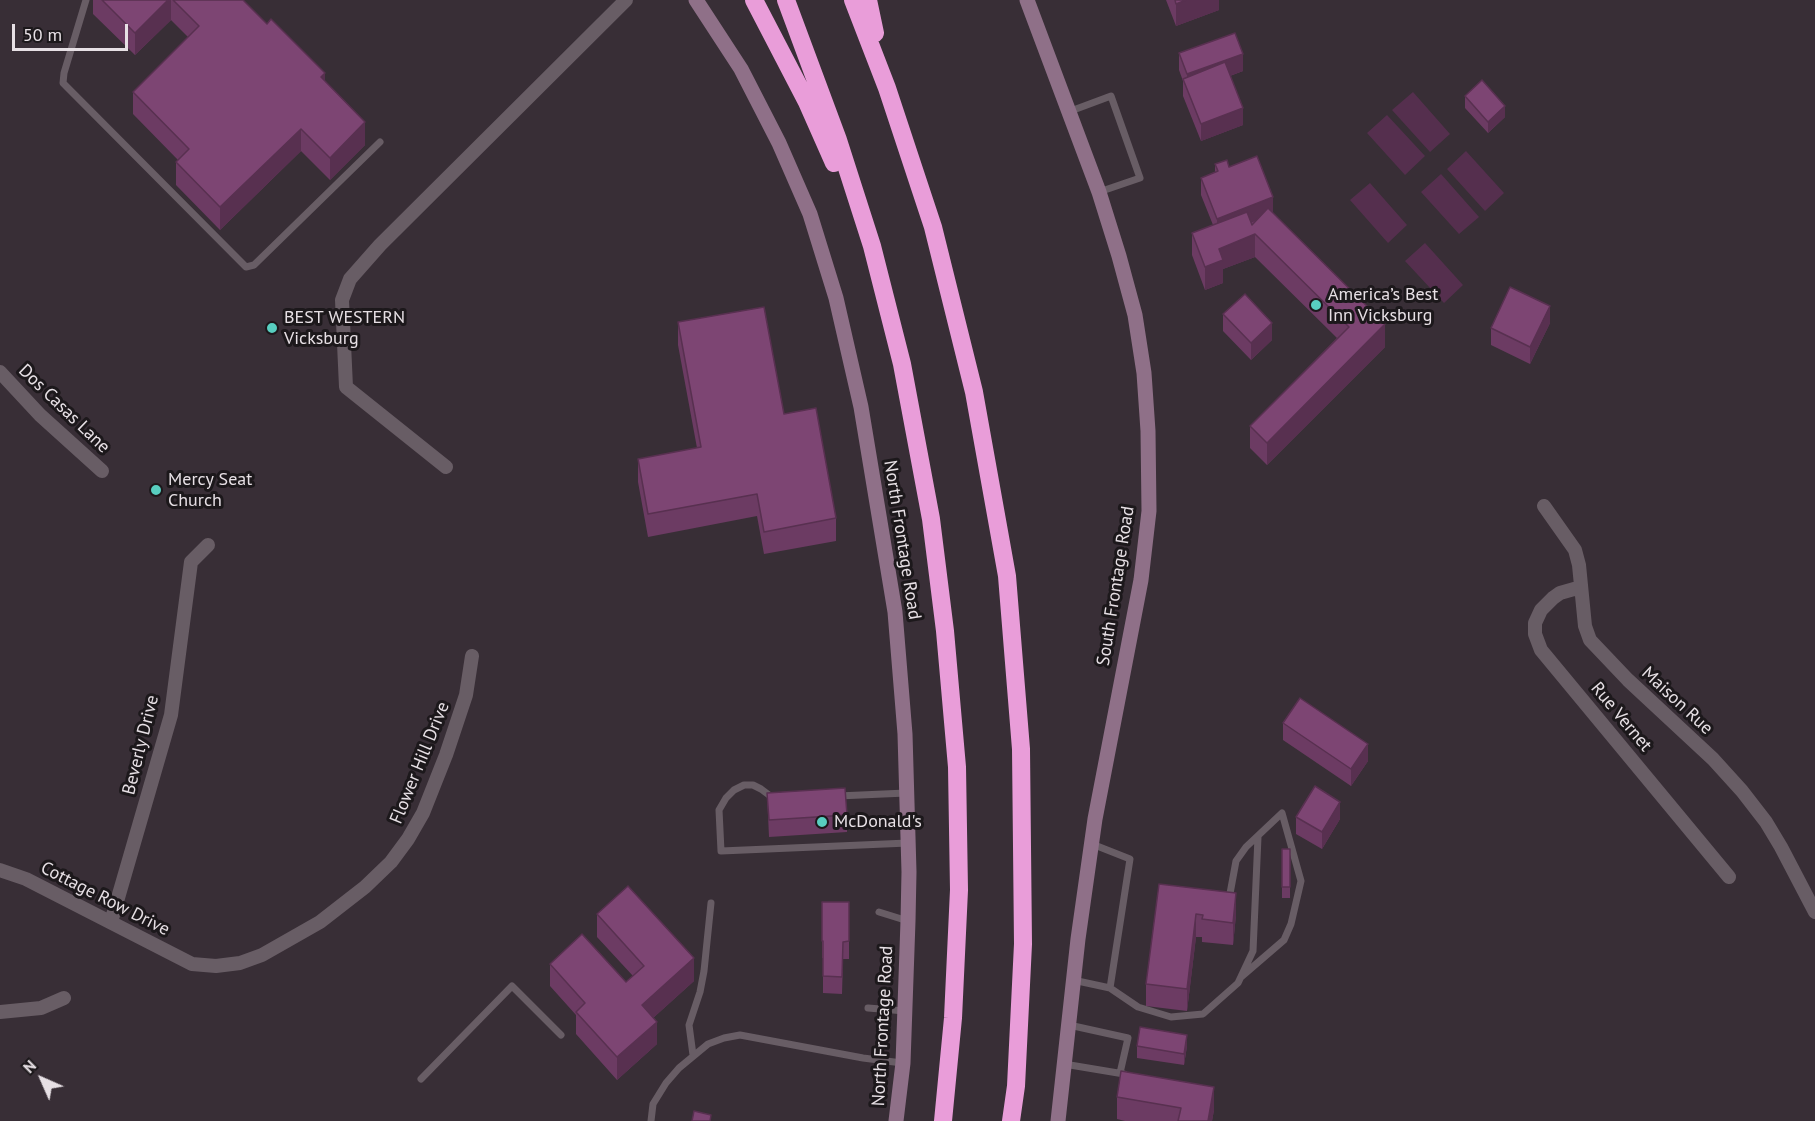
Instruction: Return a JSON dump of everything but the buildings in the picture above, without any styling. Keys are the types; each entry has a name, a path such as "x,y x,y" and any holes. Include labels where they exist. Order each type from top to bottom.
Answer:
{"highway":[{"path":"754,0 807,102 872,246"},
{"path":"786,0 838,140 872,246 902,364 931,519 945,631 956,756 958,890 953,1018 943,1121"},
{"path":"853,0 887,87 933,226 974,392 1007,576 1021,749 1023,944 1016,1086 1011,1121"},
{"path":"868,0 887,87"}],"street":[{"path":"446,467 346,387 342,300 350,279 380,245 626,0"},
{"name":"North Frontage Road","path":"696,0 741,69 779,143 810,214 836,298 861,407 895,612 905,734 908,921 903,1063 896,1121"},
{"name":"South Frontage Road","path":"1027,0 1099,192 1133,305 1144,373 1148,431 1149,511 1141,580 1092,844 1073,980 1058,1121"},
{"name":"Dos Casas Lane","path":"0,372 40,415 102,471"},
{"name":"Maison Rue","path":"1544,506 1575,550 1579,566 1585,626 1590,640 1628,680 1713,759 1742,791 1766,822 1815,912"},
{"name":"Beverly Drive","path":"111,922 171,715 191,562 208,545"},
{"name":"Rue Vernet","path":"1581,587 1560,593 1541,610 1535,623 1535,634 1541,650 1730,877"},
{"name":"Flower Hill Drive","path":"192,964 216,966 240,963 261,955 320,922 365,887 391,862 423,813 446,755 466,695 472,656"},
{"name":"Cottage Row Drive","path":"0,870 26,879 192,964"},
{"path":"0,1012 41,1008 64,998"}],"lane":[{"path":"87,0 64,72 63,83 246,267 254,265 380,142"},
{"path":"1068,112 1111,96 1140,178 1099,192"},
{"path":"787,798 775,799 753,785 744,785 734,790 719,810 721,851 908,843"},
{"path":"835,796 906,793"},
{"path":"1227,908 1236,861 1246,847 1282,813 1301,881 1291,924 1284,940 1241,977"},
{"path":"1073,980 1110,988 1138,1007 1171,1017 1203,1014 1238,983 1253,951 1258,837"},
{"path":"1092,844 1130,859 1110,988"},
{"path":"693,1055 689,1025 704,971 711,903"},
{"path":"879,912 908,921"},
{"path":"421,1079 512,986 561,1035"},
{"path":"868,1008 905,1011"},
{"path":"1069,1025 1128,1038 1120,1073"},
{"path":"651,1121 653,1104 666,1083 693,1055 708,1044 724,1038 740,1035 862,1058 903,1063"},
{"path":"1064,1064 1129,1075"}],"shaded area":[{"path":"1413,92 1450,134 1430,152 1392,110"},
{"path":"1387,115 1425,156 1405,175 1367,133"},
{"path":"1466,151 1504,193 1485,211 1447,169"},
{"path":"1441,174 1479,217 1459,234 1421,192"},
{"path":"1370,183 1407,225 1388,243 1350,200"},
{"path":"1425,243 1463,285 1444,303 1405,261"}],"place":[{"name":"America’s Best Inn Vicksburg","path":"1316,305"},
{"name":"BEST WESTERN Vicksburg","path":"272,328"},
{"name":"Mercy Seat Church","path":"156,490"},
{"name":"McDonald's","path":"822,822"}]}
